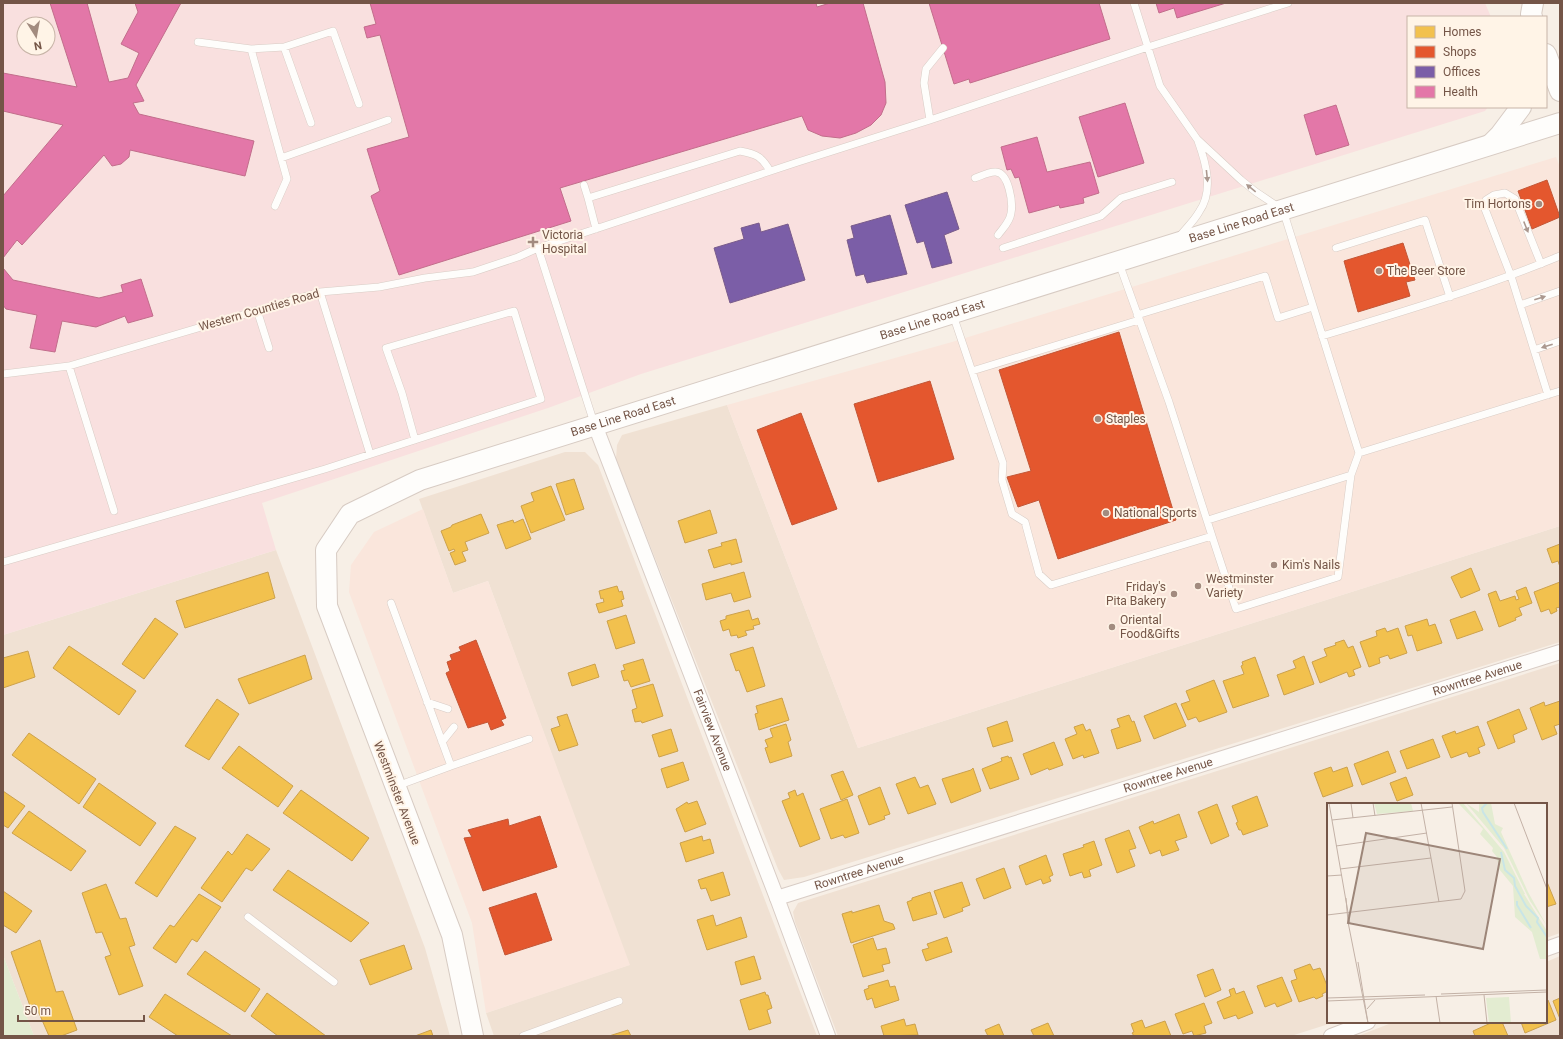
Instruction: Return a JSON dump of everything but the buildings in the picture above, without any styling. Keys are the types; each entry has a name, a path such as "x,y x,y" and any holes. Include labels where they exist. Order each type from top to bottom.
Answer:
{"street":[{"path":"1532,16 1533,3"},
{"path":"1547,57 1560,91"},
{"path":"1489,145 1500,135 1520,108"},
{"name":"Base Line Road East","path":"326,550 350,514 420,480 1560,123"},
{"name":"Fairview Avenue","path":"595,425 777,898 828,1036"},
{"name":"Westminster Avenue","path":"326,550 327,606 452,936 473,1036"},
{"name":"Rowntree Avenue","path":"777,898 1560,652"},
{"path":"1547,949 1560,944"},
{"path":"1331,1036 1365,1023"}],"lane":[{"path":"1118,261 1184,444 1236,609 1338,577 1351,475 1359,453 1283,210 1241,180 1197,139 1160,86 1134,3"},
{"name":"Western Counties Road","path":"3,374 69,366 320,292 379,287 424,278 473,272 518,257 538,248 770,171 930,120 1148,47 1288,3"},
{"path":"198,42 251,49 284,47 333,31 360,104"},
{"path":"284,47 311,123"},
{"path":"930,120 924,83 926,69 943,48"},
{"path":"251,49 287,179 275,206"},
{"path":"281,158 388,120"},
{"path":"1173,244 1200,212 1204,203 1208,183 1206,162 1197,139"},
{"path":"588,198 740,151 759,156 770,171"},
{"path":"975,178 995,171 1001,173 1007,180 1011,213 1009,221 998,235"},
{"path":"1003,248 1100,216 1121,198 1172,182"},
{"path":"584,185 596,229"},
{"path":"1541,264 1515,199 1505,193 1494,195 1486,200 1485,210 1511,276 1548,395"},
{"path":"1336,248 1425,220 1450,297"},
{"path":"538,248 595,425"},
{"path":"1322,336 1450,297 1511,276 1560,256"},
{"path":"972,371 1265,276 1278,318 1313,307"},
{"path":"1520,304 1560,291"},
{"path":"320,292 370,454"},
{"path":"257,310 269,348"},
{"path":"3,562 325,469 370,454 415,440 541,399 514,311 386,348 402,393 415,440"},
{"path":"953,313 1003,463 1002,480 1012,514 1026,522 1039,574 1051,585 1212,536"},
{"path":"1534,350 1560,341"},
{"path":"69,366 114,511"},
{"path":"1359,453 1560,391"},
{"path":"1208,520 1351,475"},
{"path":"391,603 451,766"},
{"path":"427,702 448,709"},
{"path":"442,742 454,727"},
{"path":"395,787 529,739"},
{"path":"248,917 334,982"},
{"path":"523,1036 619,1001"}],"shaded area":[{"name":"Victoria Hospital","path":"3,3 1485,3 1491,16 1407,16 1407,108 1487,108 1485,111 641,374 548,408 262,503 276,550 3,635"},
{"path":"1556,157 1560,167 1560,526 858,748 727,405 952,342"},
{"path":"727,405 858,748 1560,526 1560,642 804,877 784,880 778,869 616,459 617,445 622,435"},
{"path":"565,452 585,452 598,465 817,1036 494,1036 486,1013 629,965 488,581 453,593 419,499"},
{"path":"423,509 453,593 488,581 630,965 486,1013 472,923 349,592 351,565 374,532"},
{"path":"276,550 425,948 450,1036 34,1036 3,955 3,635"},
{"path":"1560,663 1560,933 1547,938 1547,803 1327,803 1327,1023 1332,1023 1291,1036 838,1036 795,922 793,912 798,903"},
{"path":"1560,956 1560,1036 1358,1036 1391,1023 1547,1023 1547,962"}],"green space":[{"path":"3,955 34,1036 3,1036"}],"place":[{"name":"Tim Hortons","path":"1539,204"},
{"name":"Victoria Hospital","path":"533,242"},
{"name":"The Beer Store","path":"1379,271"},
{"name":"Staples","path":"1098,419"},
{"name":"National Sports","path":"1106,513"},
{"name":"Kim's Nails","path":"1274,565"},
{"name":"Westminster Variety","path":"1198,586"},
{"name":"Friday's Pita Bakery","path":"1174,594"},
{"name":"Oriental Food&Gifts","path":"1112,627"}]}
